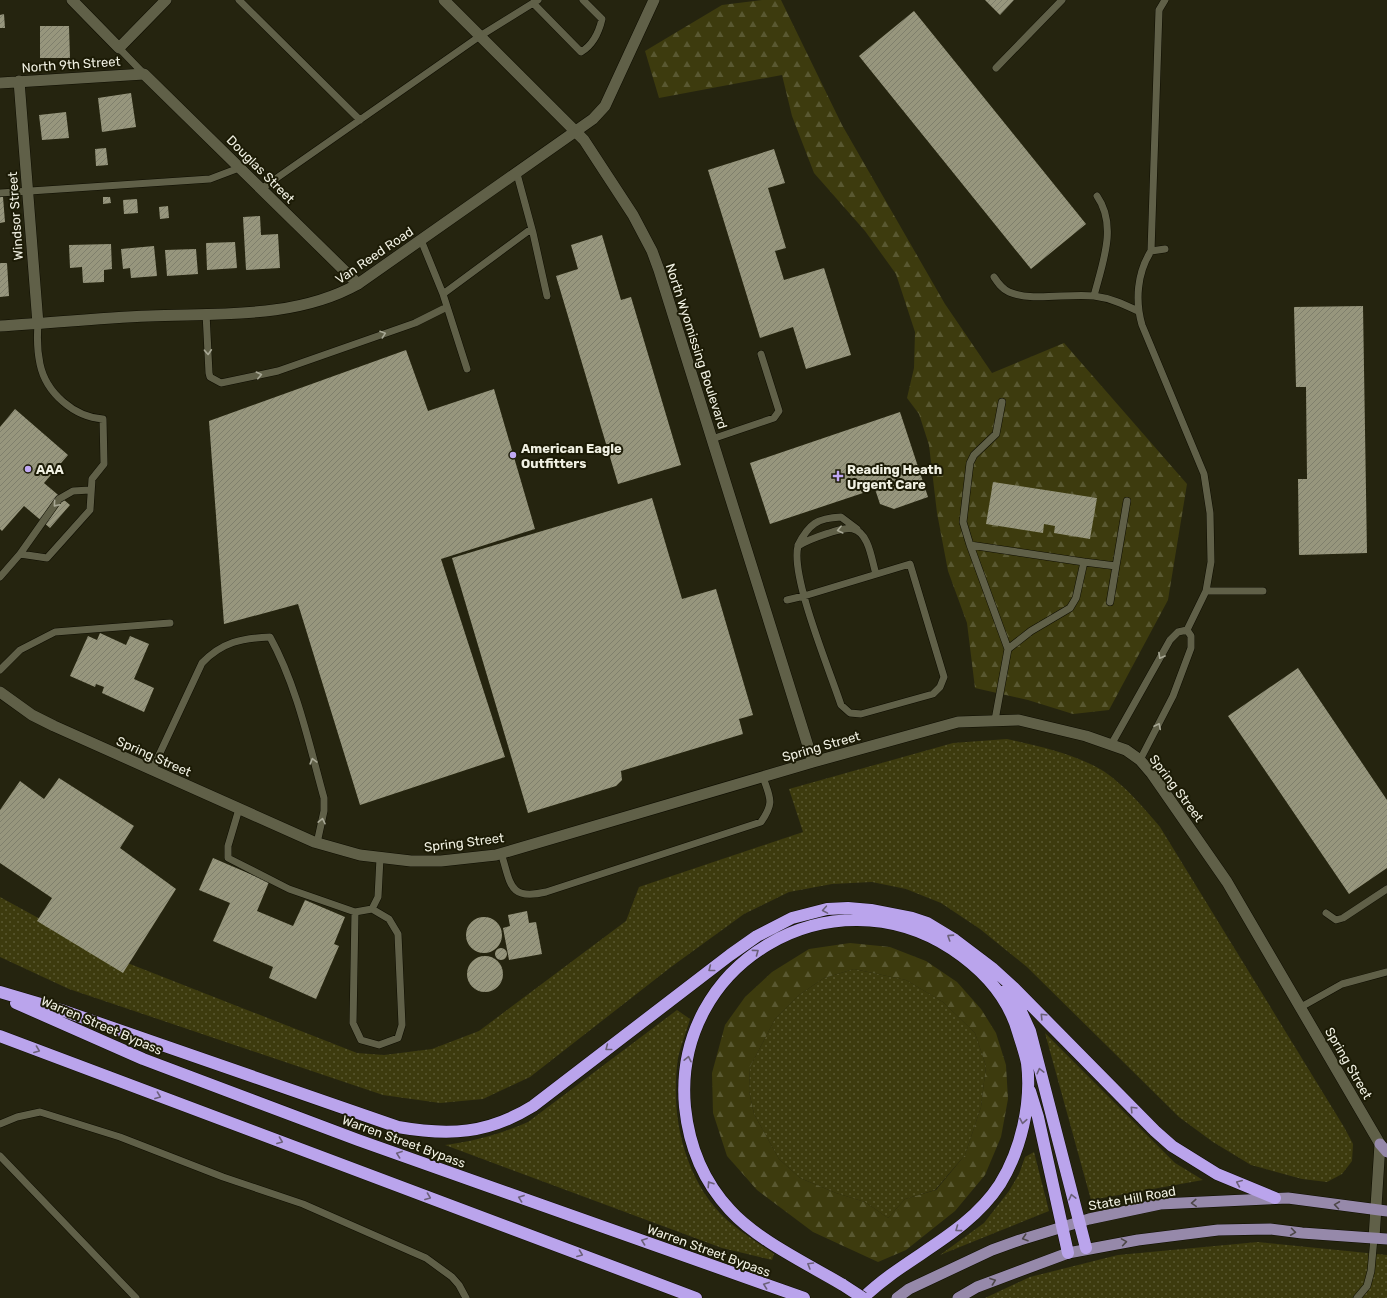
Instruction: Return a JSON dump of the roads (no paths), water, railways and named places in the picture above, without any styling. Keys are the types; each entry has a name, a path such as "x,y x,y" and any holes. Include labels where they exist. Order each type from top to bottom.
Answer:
{"highway":[{"path":"0,992 61,1010 398,1127 440,1133 478,1130 502,1123 522,1113 543,1099 730,955 757,936 792,918 828,909 848,908 893,913 927,923 992,968 1172,1146 1216,1174 1275,1198"},
{"path":"850,919 892,924 920,932 943,943 975,965 997,992 1014,1019 1026,1060 1028,1082 1027,1100 1021,1133 1016,1149 1009,1168 985,1204 962,1226 878,1283 863,1298 766,1239 743,1223 721,1200 704,1174 696,1157 686,1120 684,1101 687,1063 697,1028 705,1009 721,985 745,960 775,940 821,923 850,919"},
{"path":"992,968 1018,1005 1030,1031 1078,1222 1086,1248"},
{"name":"Warren Street Bypass","path":"0,996 143,1059 335,1131 803,1298"},
{"path":"0,1036 696,1298"},
{"path":"1028,1082 1038,1117 1068,1253"}],"main road":[{"name":"State Hill Road","path":"897,1298 909,1289 992,1250 1078,1222 1160,1204 1288,1198 1382,1211"},
{"path":"958,1298 977,1287 1068,1253 1086,1248 1218,1230 1270,1229 1302,1233 1387,1239"}],"street":[{"path":"72,0 119,48 166,0"},
{"name":"North Wyomissing Boulevard","path":"444,0 584,140 633,215 652,251 660,270 813,762"},
{"name":"Van Reed Road","path":"0,326 105,318 266,311 302,307 338,296 358,284 517,174 593,119 605,106 654,0"},
{"name":"North 9th Street","path":"0,83 144,74"},
{"name":"Douglas Street","path":"144,74 358,284"},
{"name":"Windsor Street","path":"19,82 38,324"},
{"name":"Spring Street","path":"0,692 32,715 317,843 347,852 380,858 411,861 441,861 501,853 813,762 958,722 1019,720 1086,736 1126,750 1140,760 1166,793 1227,882 1385,1146 1382,1211 1374,1238"}],"lane":[{"path":"239,0 360,120"},
{"path":"261,190 480,36 536,2 574,47 581,52 588,48 599,32 602,19 583,0"},
{"path":"996,68 1062,0"},
{"path":"1166,0 1159,10 1151,251 1144,262 1138,287 1138,311 1142,325 1204,474 1210,513 1211,562 1206,591 1187,630"},
{"path":"119,48 144,74"},
{"path":"0,193 210,179 239,168"},
{"path":"517,174 532,228 547,296"},
{"path":"1094,296 1108,233 1106,213 1097,196"},
{"path":"443,294 532,228"},
{"path":"421,240 443,294 467,369"},
{"path":"1151,251 1165,249"},
{"path":"994,277 1002,287 1009,292 1021,295 1094,296 1114,300 1138,311"},
{"path":"206,314 209,373 210,377 221,383 278,370 415,323 447,307"},
{"path":"20,554 47,558 90,510 90,490 92,479 104,464 103,419 91,418 80,414 60,399 51,389 40,365 37,348 38,324"},
{"path":"712,439 774,418 779,411 761,354"},
{"path":"995,720 1008,649 963,522 970,463 978,451 996,434 1002,402"},
{"path":"0,577 20,554 59,500 73,491 90,490"},
{"path":"1110,602 1127,501"},
{"path":"787,600 804,596 910,564 944,676 940,687 933,694 861,714 850,713 841,705 804,596 795,555 798,546 809,526 831,518 841,517 858,531 866,543 876,574"},
{"path":"798,546 808,540 844,529 853,528 858,531"},
{"path":"970,545 1116,566"},
{"path":"1008,649 1031,632 1070,608 1078,592 1084,562"},
{"path":"1206,591 1263,591"},
{"path":"0,670 20,650 55,632 170,623"},
{"path":"1111,745 1170,640 1178,632 1187,630"},
{"path":"1140,760 1173,696 1191,648 1191,636 1187,630"},
{"path":"152,770 202,664 211,654 241,639 270,637 283,660 324,798 324,811 317,843"},
{"path":"501,853 513,889 519,894 530,896 546,892 761,822 768,812 771,801 763,777"},
{"path":"240,809 228,846 228,858 289,889 355,912 372,909 389,919 398,934 402,1025 398,1038 380,1045 361,1040 353,1023 355,912"},
{"path":"372,909 378,897 380,858"},
{"path":"1326,913 1336,920 1343,918 1387,889"},
{"path":"1301,1007 1342,984 1387,972"},
{"path":"0,1124 17,1117 40,1112 106,1133 223,1177 304,1204 426,1258 452,1277 459,1285 466,1298"},
{"path":"0,1156 136,1298"},
{"path":"1357,1298 1367,1286 1371,1271 1374,1238"}],"place":[{"name":"American Eagle Outfitters","path":"513,455"},
{"name":"AAA","path":"28,469"},
{"name":"Reading Heath Urgent Care","path":"838,476"}]}
